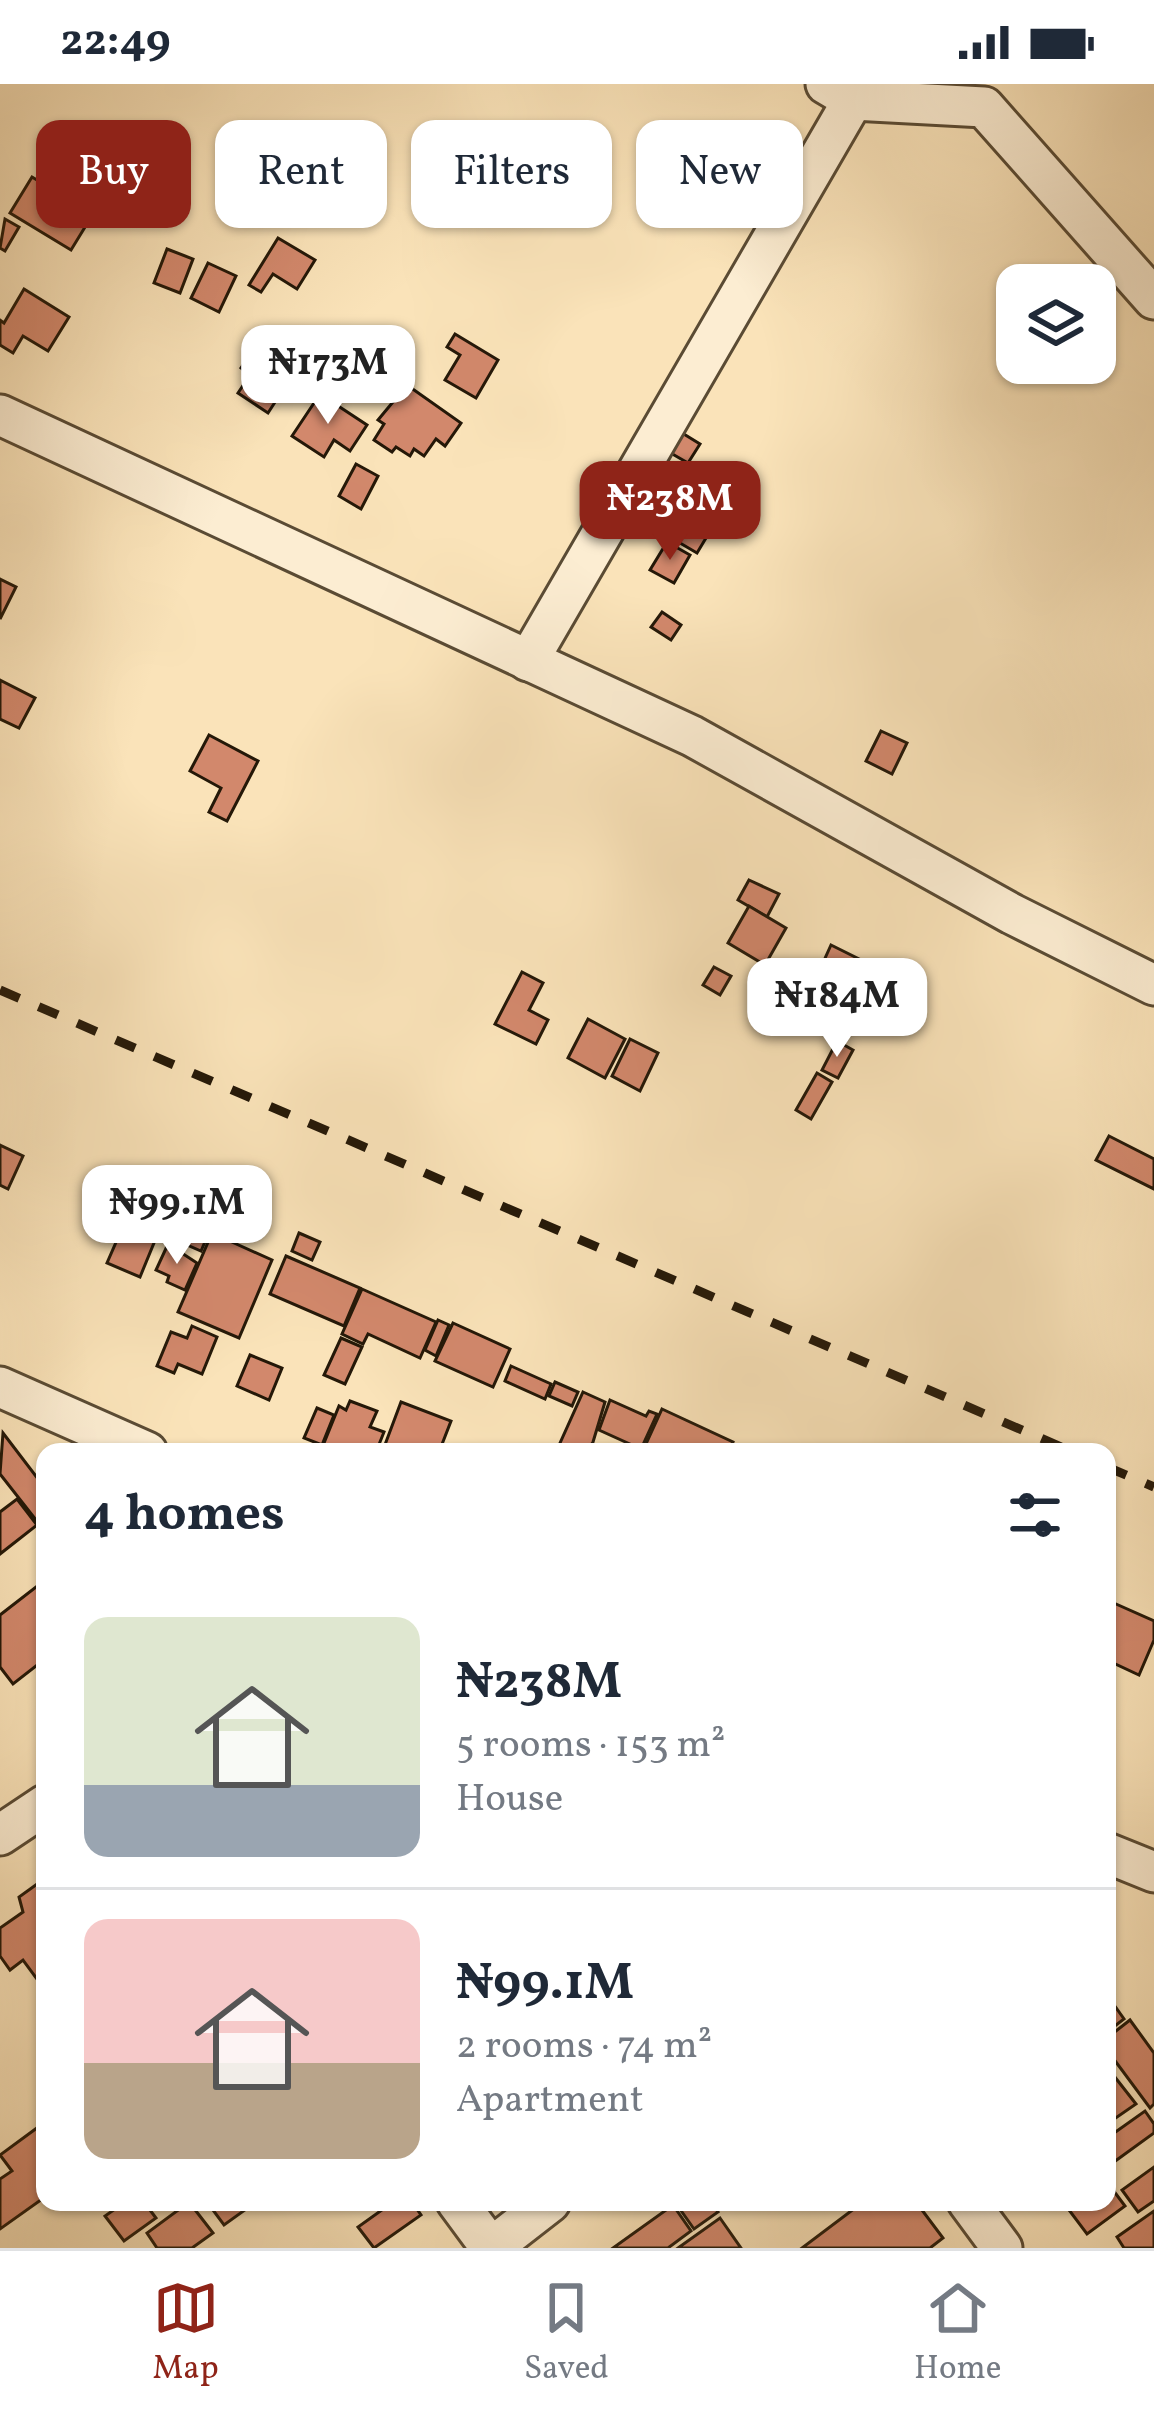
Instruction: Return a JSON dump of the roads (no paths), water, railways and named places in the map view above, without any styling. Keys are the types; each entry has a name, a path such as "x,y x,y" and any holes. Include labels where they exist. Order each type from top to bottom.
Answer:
{"street":[{"path":"528,661 839,92 975,96 1154,299"},
{"path":"0,415 692,736 1012,914 1154,985"},
{"path":"0,1387 127,1443"},
{"path":"0,1835 36,1811"},
{"path":"1116,1857 1154,1872"},
{"path":"464,2211 491,2248 538,2211"},
{"path":"975,2211 1002,2248"}],"railway":[{"path":"0,990 1052,1443"},
{"path":"1116,1471 1154,1487"}]}
